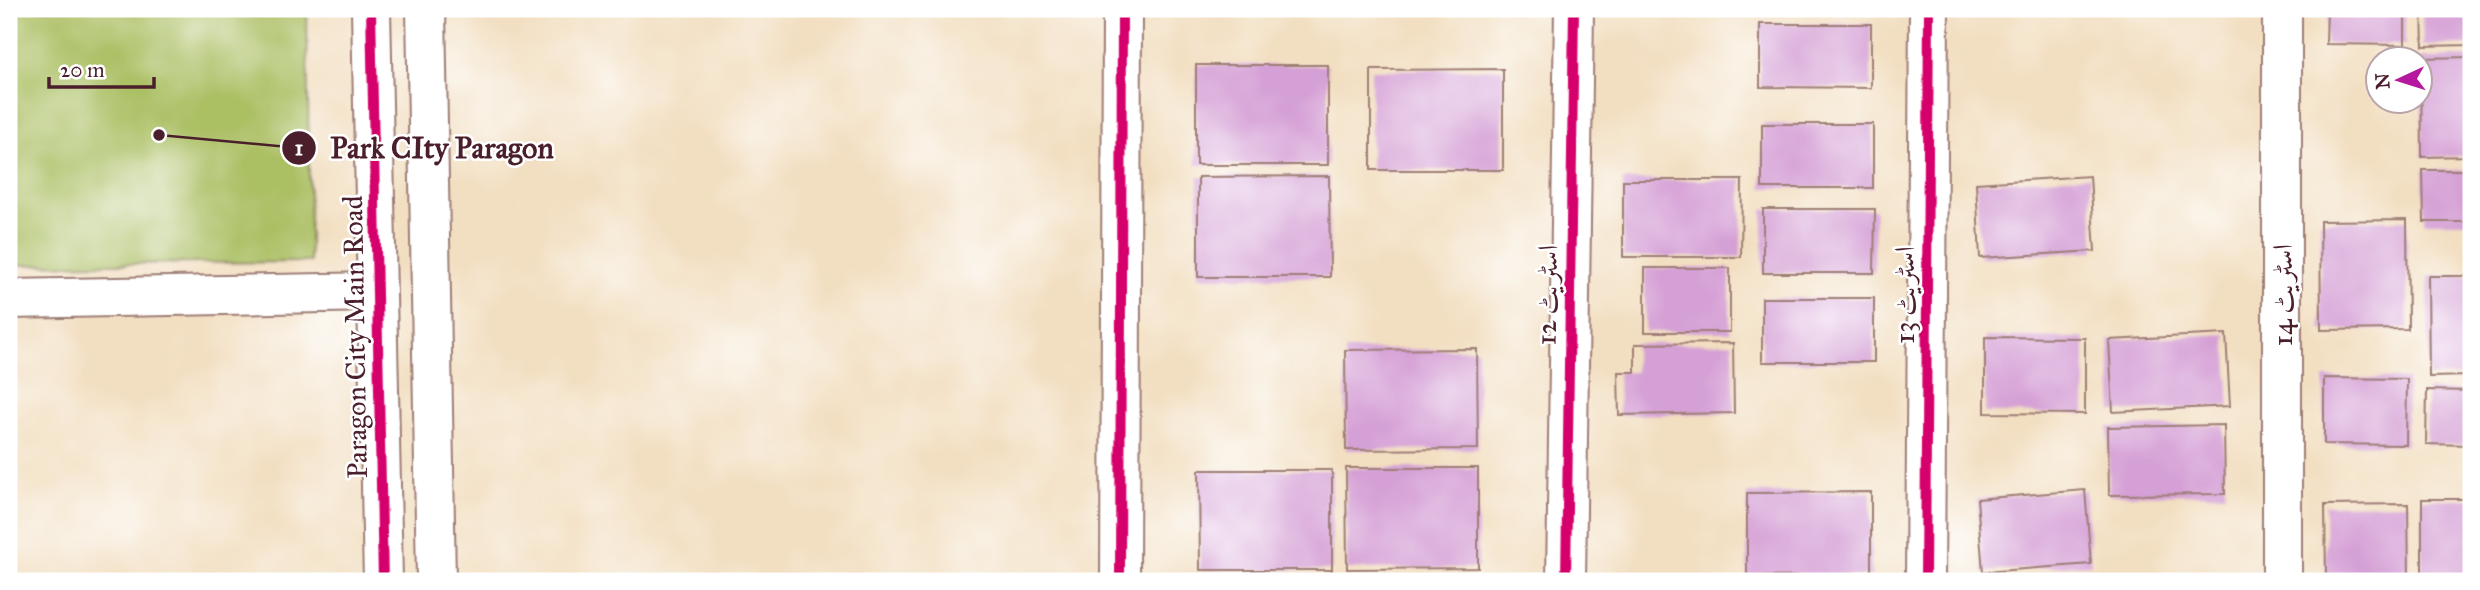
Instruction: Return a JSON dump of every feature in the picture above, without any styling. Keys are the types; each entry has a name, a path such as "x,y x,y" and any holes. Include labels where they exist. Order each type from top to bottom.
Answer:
{"street":[{"name":"Paragon City Main Road","path":"371,9 383,581"},
{"path":"426,9 436,581"},
{"path":"1120,581 1122,9"},
{"name":"اسٹریٹ 12","path":"1566,581 1574,9"},
{"name":"اسٹریٹ 13","path":"1925,581 1928,9"},
{"name":"اسٹریٹ 14","path":"2282,581 2283,9"},
{"path":"9,299 376,292"}],"green space":[{"path":"9,9 307,9 310,262 9,265"}],"building":[{"path":"2327,9 2405,9 2405,45 2326,44"},
{"path":"2422,9 2471,9 2471,45 2423,46"},
{"path":"1760,24 1871,24 1871,88 1760,87"},
{"path":"2471,57 2471,156 2422,157 2422,116 2434,116 2434,58"},
{"path":"1196,65 1328,65 1328,165 1196,165"},
{"path":"1503,69 1503,170 1371,170 1371,70"},
{"path":"1762,124 1873,124 1873,188 1762,188"},
{"path":"2423,170 2471,170 2471,222 2424,222"},
{"path":"1329,176 1330,277 1198,277 1198,177"},
{"path":"2090,176 2095,251 1980,258 1976,183"},
{"path":"1623,180 1742,180 1741,257 1623,257"},
{"path":"1763,209 1875,209 1874,273 1763,273"},
{"path":"2407,220 2408,329 2321,330 2320,221"},
{"path":"1645,268 1730,268 1730,332 1645,332"},
{"path":"2428,276 2471,276 2471,376 2429,377"},
{"path":"1762,298 1874,298 1874,362 1762,362"},
{"path":"2226,334 2230,406 2113,412 2109,340"},
{"path":"1985,337 2085,338 2085,414 1985,413"},
{"path":"1733,343 1734,413 1619,415 1618,372 1635,372 1635,344"},
{"path":"1477,349 1478,449 1346,450 1345,350"},
{"path":"2324,378 2407,379 2406,445 2324,444"},
{"path":"2427,390 2471,391 2471,445 2426,444"},
{"path":"2224,425 2225,494 2109,495 2108,427"},
{"path":"1346,468 1478,468 1478,568 1347,569"},
{"path":"1199,470 1332,470 1332,570 1200,570"},
{"path":"2085,490 2091,564 1983,572 1977,499"},
{"path":"1871,492 1871,576 1747,577 1747,493"},
{"path":"2422,499 2471,499 2471,581 2422,581"},
{"path":"2408,504 2409,578 2326,579 2325,505"}],"cycle path":[{"path":"371,9 383,581"},
{"path":"1120,581 1122,9"},
{"path":"1566,581 1574,9"},
{"path":"1925,581 1929,9"}],"place":[{"name":"Park CIty Paragon","path":"159,135"}]}
